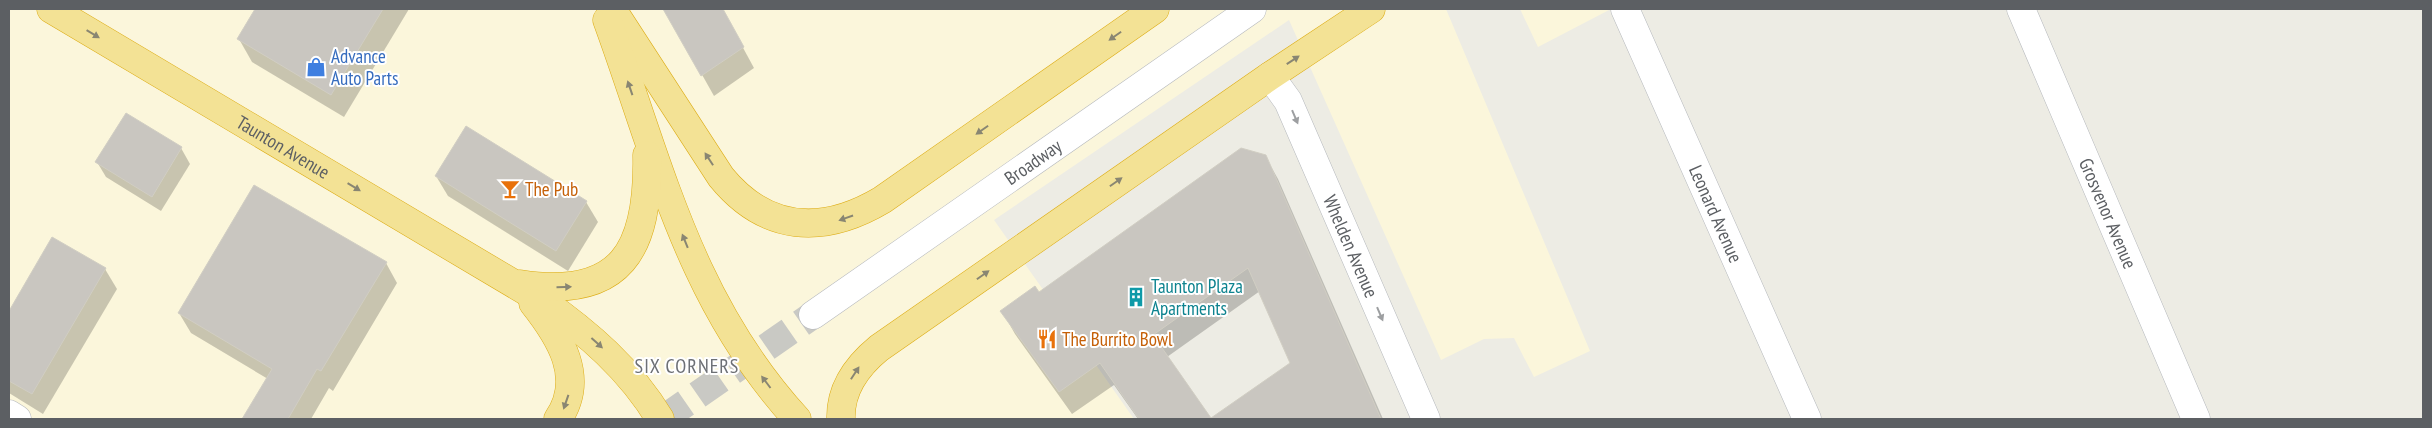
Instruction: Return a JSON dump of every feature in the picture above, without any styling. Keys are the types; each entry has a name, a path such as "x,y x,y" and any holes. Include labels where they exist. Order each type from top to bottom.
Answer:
{"highway":[{"name":"Taunton Avenue","path":"51,9 516,283 565,316 604,349 636,383 660,419"},
{"path":"602,9 686,245 711,299 748,359 796,419"},
{"path":"612,9 721,177 733,191 757,210 772,216 802,223 817,224 845,218 882,200 1155,9"},
{"path":"841,419 842,404 850,380 858,367 879,348 1270,76 1371,9"},
{"path":"516,283 552,287 582,286 608,274 628,254 642,220 645,200 647,162 644,127"},
{"path":"516,283 546,320 566,353 571,384 568,399 558,419"}],"street":[{"name":"Broadway","path":"813,315 1252,9"},
{"name":"Leonard Avenue","path":"1625,9 1807,419"},
{"name":"Grosvenor Avenue","path":"2022,9 2196,419"},
{"name":"Whelden Avenue","path":"1270,76 1288,101 1426,419"},
{"path":"9,414 17,419"}],"shaded area":[{"path":"9,9 1446,9 1590,351 1534,377 1514,338 1484,339 1441,360 1289,20 994,220 1134,419 9,419"},
{"path":"1520,9 1611,9 1538,47"}],"building":[{"name":"Advance Auto Parts","path":"255,9 383,9 331,95 237,39"},
{"path":"663,9 723,9 744,47 701,76"},
{"path":"126,113 182,147 152,197 95,162"},
{"path":"466,126 587,201 556,251 435,176"},
{"name":"Taunton Plaza Apartments","path":"1241,148 1266,155 1381,419 1139,419 1100,363 1059,392 1000,311 1035,286 1039,292","holes":["1248,268 1290,363 1211,418 1153,335"]},
{"path":"254,185 387,262 321,371 317,369 288,419 242,419 272,369 178,313"},
{"path":"52,237 106,268 32,394 9,381 9,311"}],"tunnel":[{"path":"663,419 813,315"}],"place":[{"name":"Advance Auto Parts","path":"316,67"},
{"name":"The Pub","path":"510,189"},
{"name":"Taunton Plaza Apartments","path":"1136,297"},
{"name":"The Burrito Bowl","path":"1047,339"}],"district":[{"name":"SIX CORNERS","path":"687,366"}]}
